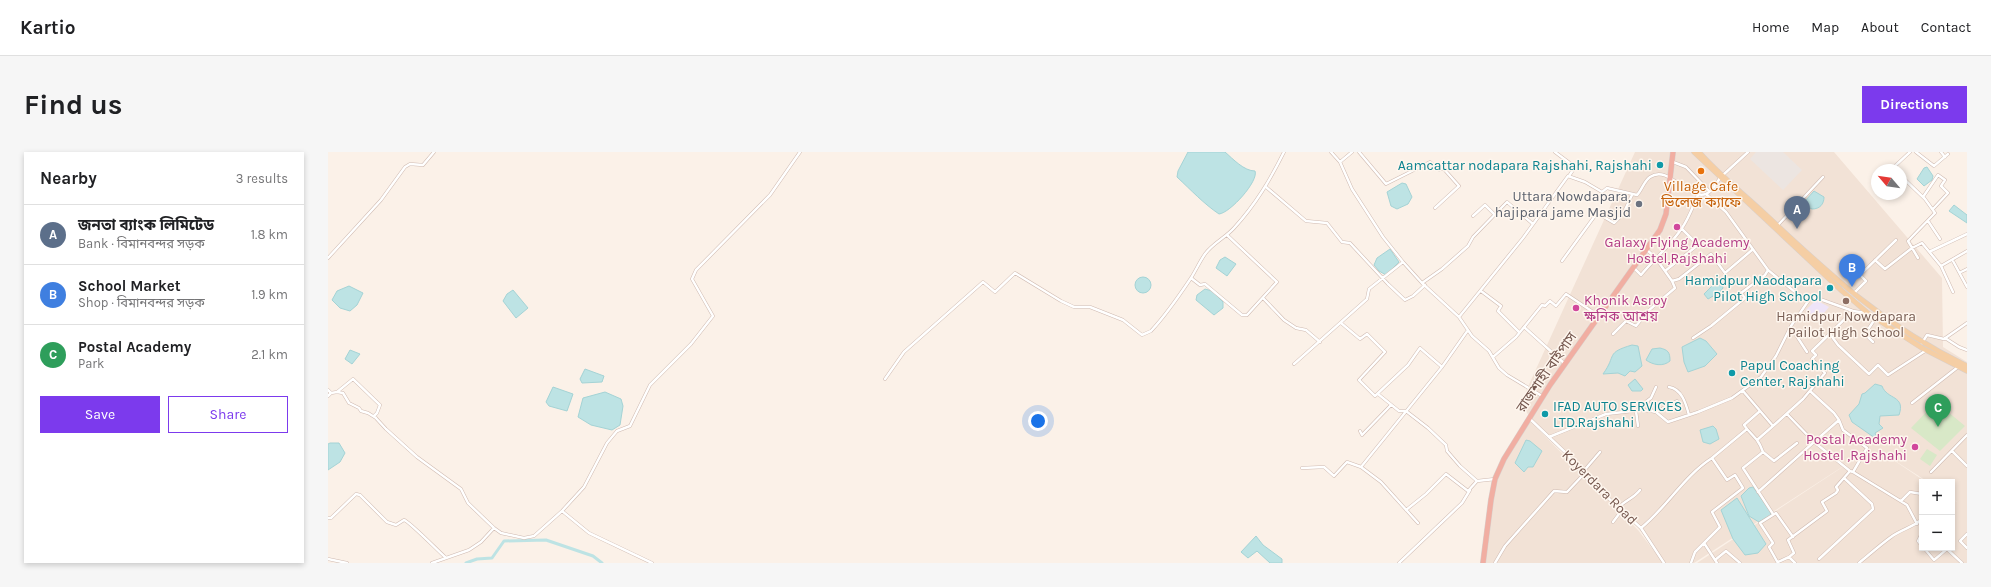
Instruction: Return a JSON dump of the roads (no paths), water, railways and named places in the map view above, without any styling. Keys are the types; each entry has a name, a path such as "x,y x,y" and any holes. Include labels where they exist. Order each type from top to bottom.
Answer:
{"highway":[{"name":"রাজশাহী বাইপাস","path":"1483,563 1496,479 1504,459 1542,397 1660,230 1666,214 1674,152"}],"main road":[{"path":"1694,152 1853,294 1878,314 1922,343 1967,366"},
{"path":"1699,152 1842,291 1869,314 1926,350 1967,371"}],"street":[{"path":"328,258 381,200 405,167 410,164 423,165 434,152"},
{"path":"328,396 329,392 343,393 349,403 376,418 417,457 461,490 468,503 494,528 514,537 524,538 534,536 562,511 584,487 607,443 617,431 630,426 650,385 692,344 713,316 692,278 696,270 770,195 800,152"},
{"path":"885,379 904,352 983,282 995,292 1015,273 1061,301 1074,307 1090,307 1123,320 1142,335 1151,332 1161,321 1191,278 1205,254 1215,242 1227,235 1266,188 1284,152"},
{"path":"1331,152 1340,162 1352,189 1383,237 1403,262 1423,284 1459,317 1468,330 1493,357 1499,368 1507,375 1542,397"},
{"path":"1340,162 1352,152"},
{"path":"1359,152 1386,184 1430,162 1439,170 1443,168 1459,186 1435,208"},
{"path":"1459,317 1533,224 1575,167 1555,152"},
{"path":"1569,176 1602,192 1607,188 1637,195 1649,177 1656,175 1671,178 1691,193 1698,195 1706,194 1722,176 1748,152"},
{"path":"1897,164 1910,152"},
{"path":"1916,152 1934,166 1948,154"},
{"path":"1941,152 1945,157"},
{"path":"1672,162 1686,167 1709,191"},
{"path":"1922,197 1938,175 1945,180 1941,186 1948,193 1933,210"},
{"path":"1777,226 1823,177"},
{"path":"1907,182 1922,197 1935,214 1908,241 1918,258"},
{"path":"1266,188 1306,221 1327,223 1342,242 1350,243 1405,300 1413,296 1423,284 1462,251 1507,202 1533,224"},
{"path":"1706,194 1726,212 1752,250 1768,270 1795,292 1804,297 1817,298 1853,311 1869,314"},
{"path":"1562,261 1597,213 1614,223 1623,214 1632,195"},
{"path":"1634,267 1641,275 1655,257 1682,229 1690,215 1698,195"},
{"path":"1473,216 1485,204 1495,215"},
{"path":"1928,221 1940,239"},
{"path":"1665,271 1698,245 1682,229"},
{"path":"1930,251 1967,234"},
{"path":"1191,278 1200,285 1205,284 1242,315 1247,315 1278,282 1227,235"},
{"path":"1853,294 1866,281 1860,275 1896,240"},
{"path":"1875,260 1885,269 1912,248 1922,243 1941,266 1953,292"},
{"path":"1613,334 1626,321 1636,326 1648,311 1675,288 1672,281 1655,257 1646,250"},
{"path":"1672,281 1679,279 1711,254 1725,273 1752,250"},
{"path":"1941,266 1953,261 1967,251"},
{"path":"1953,261 1961,272 1967,287"},
{"path":"1294,364 1367,299 1369,289 1384,279 1403,262"},
{"path":"1961,272 1967,268"},
{"path":"1693,338 1711,326 1745,298 1741,293 1765,275 1768,270"},
{"path":"1481,291 1501,306 1498,311 1519,332"},
{"path":"1493,357 1524,327 1542,305 1545,306 1550,301 1556,306 1566,294 1600,316"},
{"path":"1549,437 1602,415 1636,411 1652,411 1656,412 1668,422 1732,398 1761,377 1776,356 1790,329 1811,297"},
{"path":"1263,298 1284,320 1296,328 1306,330 1320,342"},
{"path":"1756,440 1787,414 1810,391 1825,373 1812,359 1816,355 1812,351 1853,311"},
{"path":"1873,342 1864,334 1876,318"},
{"path":"1342,322 1360,339 1367,334 1385,352 1359,380 1376,396 1378,394 1399,411 1406,411 1446,445 1447,451 1477,482"},
{"path":"1922,343 1927,335 1939,339 1945,338 1966,324"},
{"path":"1524,327 1566,364"},
{"path":"1790,329 1796,335 1807,352"},
{"path":"1361,467 1442,367 1468,330"},
{"path":"1830,334 1838,345 1869,374 1878,364 1888,375 1926,350"},
{"path":"1945,338 1967,350"},
{"path":"1378,394 1408,365 1420,348 1442,367"},
{"path":"1912,403 1958,366"},
{"path":"337,392 353,379 380,405 378,413 374,416 376,418"},
{"path":"1652,411 1647,401 1651,398 1656,387"},
{"path":"1669,387 1674,388 1680,393 1687,405 1689,415"},
{"path":"1743,391 1773,426"},
{"path":"1793,537 1776,513 1772,514 1760,523 1773,543 1769,547 1778,563 1789,557 1794,553 1788,540 1793,537 1827,511 1822,502 1836,493 1838,490 1836,487 1852,471 1867,448 1842,430 1839,420 1828,407 1810,391"},
{"path":"1656,412 1676,401"},
{"path":"1360,431 1362,435 1391,405"},
{"path":"1760,410 1744,424 1760,444 1763,452 1774,462 1797,443"},
{"path":"1636,411 1638,426"},
{"path":"1787,414 1814,442 1852,471 1907,505 1917,524 1909,526 1891,537 1859,563"},
{"name":"Koyerdara Road","path":"1528,418 1567,454 1583,474 1641,528 1664,563"},
{"path":"1758,492 1839,420"},
{"path":"1641,528 1673,497 1697,467 1712,458 1747,428"},
{"path":"1930,472 1967,435"},
{"path":"1952,451 1967,466"},
{"path":"1495,563 1505,546 1554,491 1567,492 1600,452"},
{"path":"1763,452 1743,468 1772,514"},
{"path":"1691,563 1695,552 1720,527 1712,512 1743,488 1735,475 1727,480 1712,458"},
{"path":"1302,468 1324,467 1334,476 1347,462 1361,467 1381,482 1418,523"},
{"path":"1406,510 1426,494 1446,474 1468,491 1470,490"},
{"path":"1819,559 1873,509 1872,504 1844,478"},
{"path":"1399,563 1462,503 1477,482 1496,479"},
{"path":"1619,507 1625,501 1634,498 1640,490"},
{"path":"1900,501 1910,492 1919,494"},
{"path":"328,518 331,518 356,494 360,495 387,522 396,525 404,520 409,522 445,557"},
{"path":"1613,522 1622,510"},
{"path":"562,511 589,533 652,563"},
{"path":"432,563 445,557 469,550 481,542 494,528"},
{"path":"1967,534 1960,541 1967,548"},
{"path":"1704,543 1716,562 1726,551 1740,563"},
{"path":"1926,551 1934,560 1945,551"},
{"path":"1949,551 1962,563"},
{"path":"1789,557 1795,563"},
{"path":"328,559 347,563"}],"water":[{"path":"1188,152 1225,152 1243,167 1255,171 1253,182 1236,203 1219,214 1177,177 1178,171"},
{"path":"1927,167 1933,176 1932,180 1924,186 1917,179 1924,168"},
{"path":"1402,183 1406,184 1412,197 1408,204 1397,209 1391,206 1387,192"},
{"path":"1814,191 1824,197 1824,200 1819,207 1812,209 1806,206 1804,202"},
{"path":"1954,205 1967,215 1967,223 1949,211"},
{"path":"1390,249 1399,262 1386,275 1379,271 1374,265 1377,258"},
{"path":"1225,257 1236,264 1227,276 1216,268 1220,260"},
{"path":"1143,277 1150,282 1151,285 1146,292 1143,293 1136,288 1135,285 1140,278"},
{"path":"1717,281 1722,284 1723,288 1720,292 1708,299 1704,294"},
{"path":"349,286 363,293 357,305 350,311 340,308 332,300 337,291"},
{"path":"1205,289 1212,291 1223,302 1223,308 1214,315 1196,300 1197,295"},
{"path":"513,290 528,308 516,318 503,301 507,294"},
{"path":"1700,338 1706,341 1717,354 1705,366 1688,372 1684,362 1682,347"},
{"path":"1632,345 1638,346 1642,366 1635,372 1630,371 1625,376 1618,373 1603,374 1613,355 1618,350"},
{"path":"1660,348 1668,352 1670,355 1670,361 1658,365 1646,360 1652,349"},
{"path":"350,350 360,354 352,364 345,359"},
{"path":"585,369 604,376 602,382 582,383 580,379"},
{"path":"1635,379 1643,389 1641,391 1632,391 1628,385"},
{"path":"1875,384 1882,386 1888,394 1895,398 1900,404 1899,415 1880,416 1879,424 1883,428 1875,433 1877,438 1852,422 1849,415 1859,404 1862,394"},
{"path":"553,387 573,394 567,411 549,406 546,402"},
{"path":"605,392 621,399 623,406 620,425 612,430 591,425 578,417 583,398"},
{"path":"1713,426 1716,429 1719,439 1710,444 1703,442 1700,430"},
{"path":"1526,440 1530,441 1542,451 1533,467 1528,467 1524,472 1515,463"},
{"path":"339,443 345,453 340,462 328,470 328,444"},
{"path":"1753,487 1770,511 1771,515 1759,522 1749,516 1741,496 1749,488"},
{"path":"1737,498 1766,544 1758,553 1745,555 1733,539 1721,510"},
{"path":"1256,536 1263,545 1282,559 1282,563 1270,563 1257,551 1248,558 1241,552"}],"waterway":[{"path":"466,563 477,559 492,558 504,541 546,540 593,556 602,563"}],"place":[{"name":"Aamcattar nodapara Rajshahi, Rajshahi","path":"1660,165"},
{"name":"Village Cafe ভিলেজ ক্যাফে","path":"1701,171"},
{"name":"Uttara Nowdapara, hajipara jame Masjid","path":"1639,204"},
{"name":"Galaxy Flying Academy Hostel,Rajshahi","path":"1677,227"},
{"name":"জনতা ব্যাংক লিমিটেড","path":"1797,229"},
{"name":"School Market","path":"1852,287"},
{"name":"Hamidpur Naodapara Pilot High School","path":"1830,288"},
{"name":"Hamidpur Nowdapara Pailot High School","path":"1846,301"},
{"name":"Khonik Asroy ক্ষনিক আশ্রয়","path":"1576,308"},
{"name":"Papul Coaching Center, Rajshahi","path":"1732,373"},
{"name":"IFAD AUTO SERVICES LTD.Rajshahi","path":"1545,414"},
{"name":"Postal Academy","path":"1938,427"},
{"name":"Postal Academy Hostel ,Rajshahi","path":"1915,447"}]}
